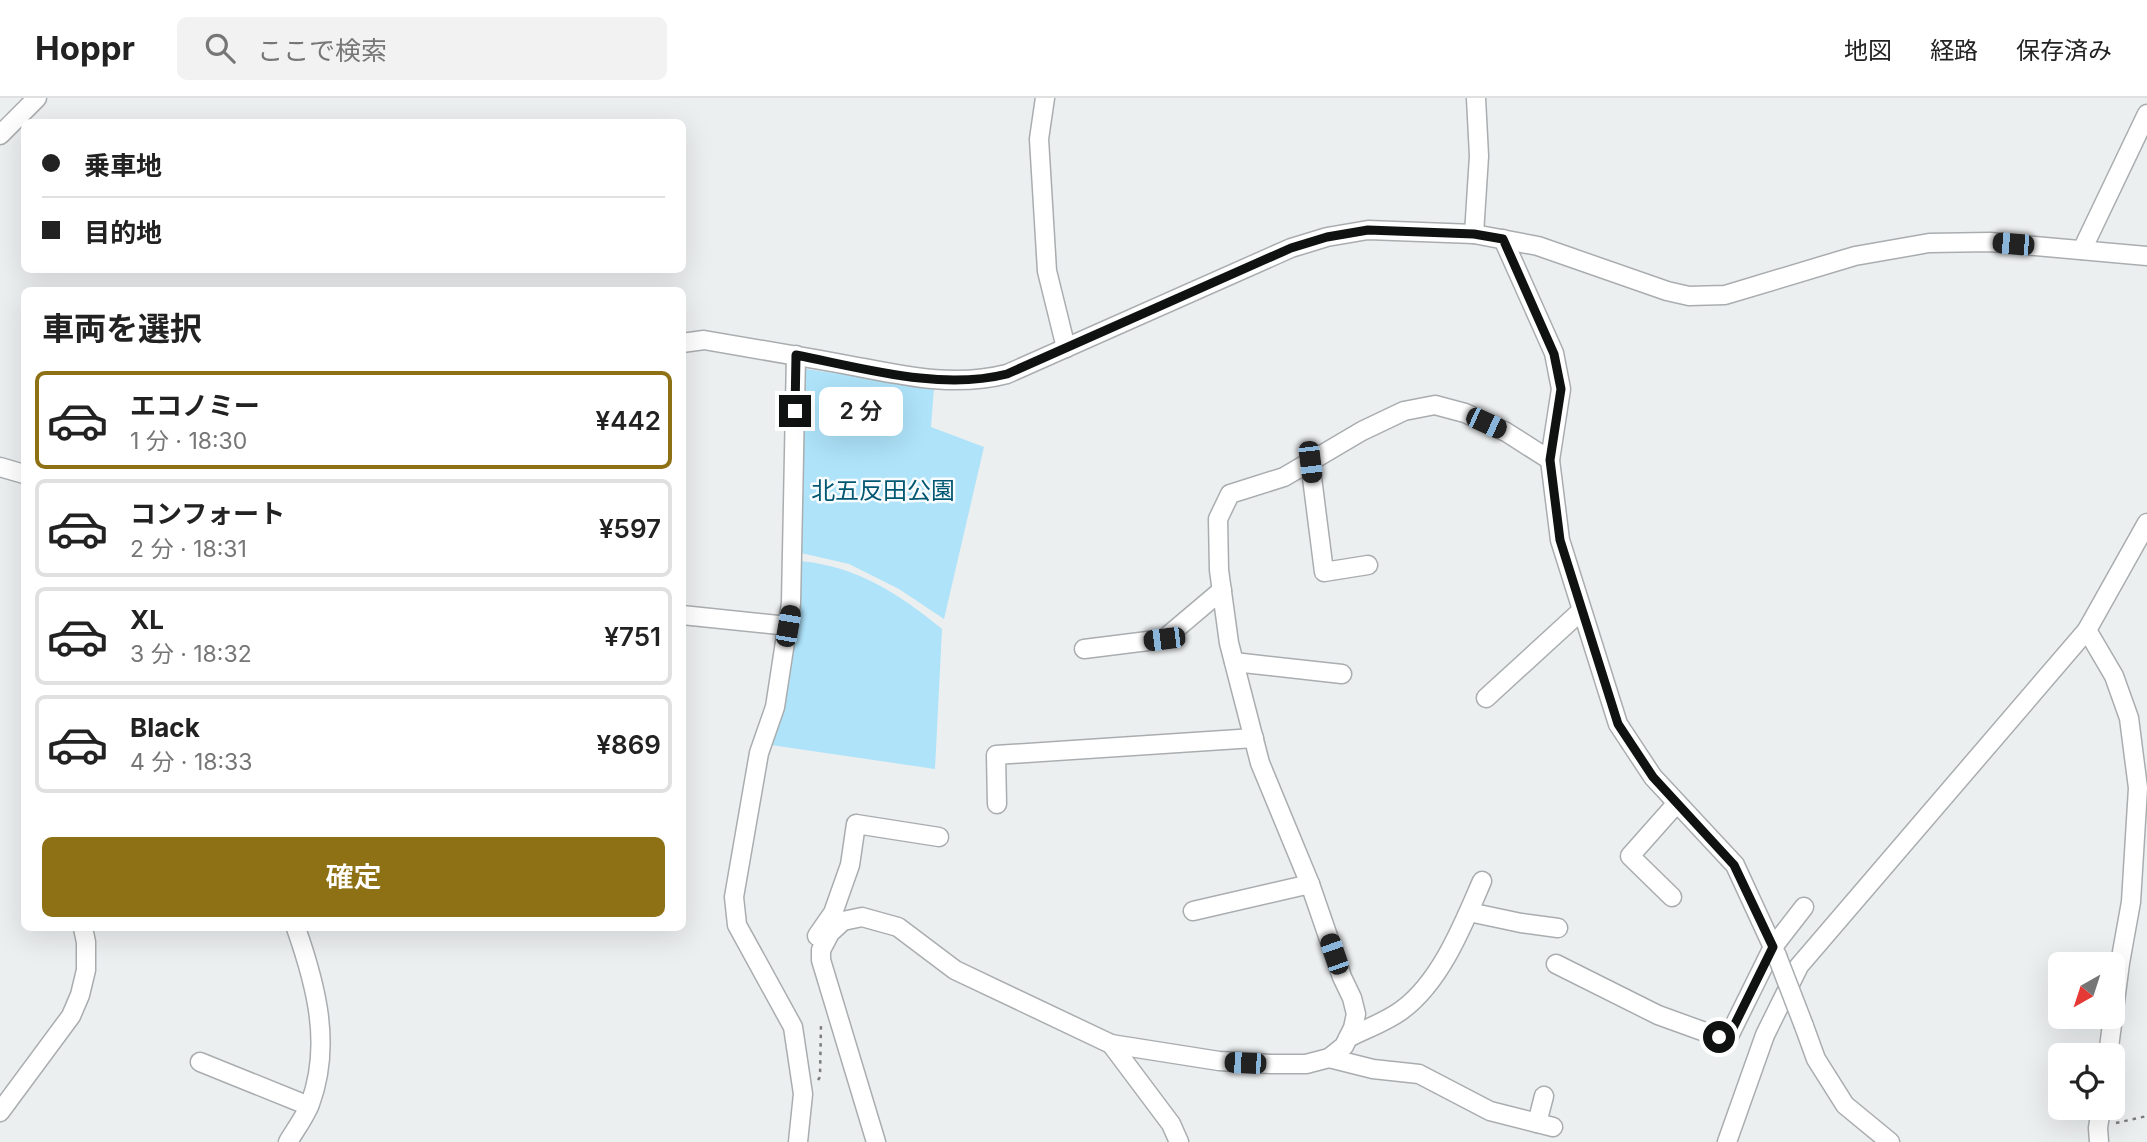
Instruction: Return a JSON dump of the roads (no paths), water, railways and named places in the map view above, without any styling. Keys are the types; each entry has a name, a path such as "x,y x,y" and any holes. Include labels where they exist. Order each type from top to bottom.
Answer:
{"street":[{"path":"0,135 37,98"},
{"path":"1045,98 1040,139 1046,271 1066,348"},
{"path":"1474,234 1479,156 1476,98"},
{"path":"2082,250 2147,114"},
{"path":"686,343 704,341 916,377 957,382 983,380 1007,374 1291,248 1327,237 1368,230 1474,234 1538,246 1667,291 1689,296 1725,295 1855,256 1929,243 1990,242 2147,256"},
{"path":"1503,239 1554,354 1561,389 1550,460 1560,540 1618,724 1653,777 1734,865 1775,952 1816,1059 1845,1105 1889,1142"},
{"path":"796,355 791,603 775,707 759,753 734,897 737,925 793,1027 803,1094 798,1142"},
{"path":"1329,1058 1344,1046 1353,1028 1356,1014 1310,884 1260,763 1228,643 1218,559 1218,519 1230,494 1284,477 1362,431 1404,411 1435,405 1465,413 1506,432 1550,460"},
{"path":"1310,462 1324,572 1368,565"},
{"path":"0,467 21,474"},
{"path":"1727,1142 1765,1035 1799,966 2087,630 2147,523"},
{"path":"1084,649 1164,639 1222,590"},
{"path":"1486,698 1581,611"},
{"path":"686,615 788,626"},
{"path":"2087,630 2114,676 2129,718 2138,788 2131,902 2110,1043"},
{"path":"1234,662 1342,674"},
{"path":"997,804 996,755 1254,738"},
{"path":"1672,897 1630,856 1677,803"},
{"path":"821,960 814,956 817,936 833,913 850,865 856,824 939,837"},
{"path":"1348,1038 1401,1011 1426,989 1469,912 1482,881"},
{"path":"1193,911 1310,884"},
{"path":"1556,964 1658,1015 1719,1037 1729,1036 1775,952 1804,907"},
{"path":"1469,912 1558,928"},
{"path":"876,1142 821,960 821,950 830,933 843,921 862,917 898,927 955,970 1111,1044 1219,1062 1306,1063 1329,1058 1373,1069 1419,1074 1490,1111 1545,1125 1544,1096"},
{"path":"0,1112 71,1016 86,970 84,931"},
{"path":"288,1142 309,1106 317,1082 322,1045 317,997 297,931"},
{"path":"1111,1044 1171,1124 1179,1142"},
{"path":"200,1062 309,1106"}],"park label":[{"name":"北五反田公園","path":"883,491"}]}
